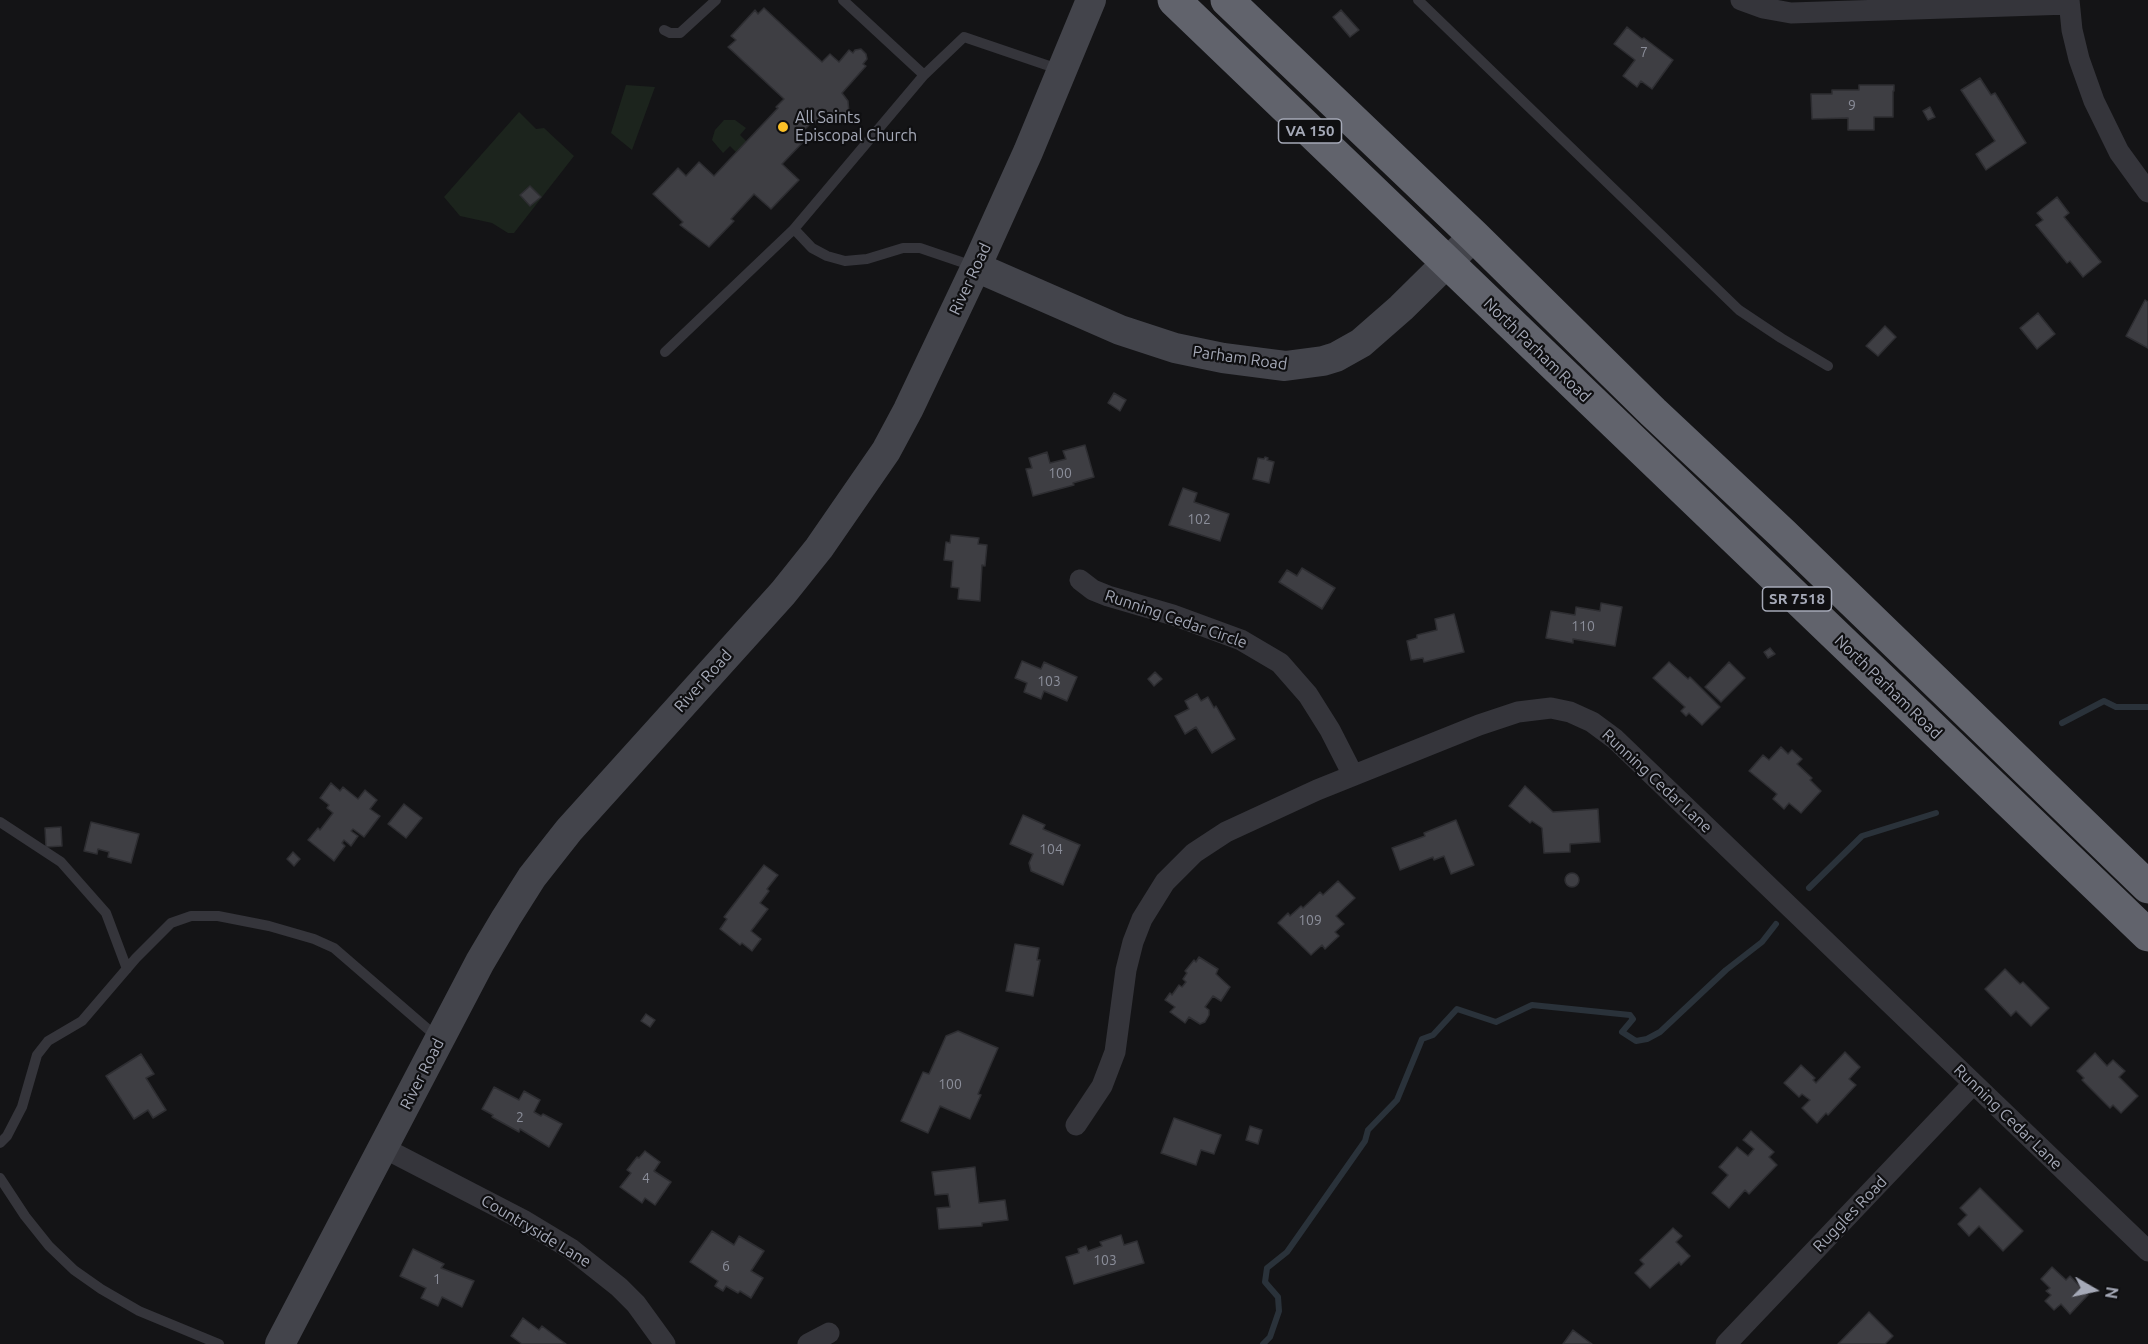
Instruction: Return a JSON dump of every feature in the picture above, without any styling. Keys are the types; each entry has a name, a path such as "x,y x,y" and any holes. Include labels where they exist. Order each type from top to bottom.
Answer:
{"highway":[{"name":"VA 150","path":"1174,0 1447,263"},
{"name":"VA 150","path":"1227,0 1474,236"},
{"name":"SR 7518","path":"1474,236 1653,412 1783,534 2148,887"},
{"name":"North Parham Road","path":"1447,263 2148,935"}],"main road":[{"name":"River Road","path":"280,1344 440,1039 506,918 540,867 569,830 783,593 886,451 976,267 1028,152 1091,2"},
{"name":"Parham Road","path":"976,267 1120,330 1175,348 1223,358 1285,366 1323,361 1336,357 1361,343 1474,236"}],"street":[{"path":"1741,0 1763,8 1791,13 2069,2 2072,30 2079,59 2094,101 2118,152 2148,192"},
{"name":"Running Cedar Circle","path":"1080,580 1093,590 1108,596 1173,615 1241,640 1280,663 1308,695 1353,776"},
{"name":"Running Cedar Lane","path":"1076,1125 1102,1086 1115,1052 1122,990 1133,942 1149,906 1165,882 1194,853 1226,832 1317,790 1479,725 1518,712 1551,708 1570,712 1585,719 1615,739 2148,1251"},
{"name":"Ruggles Road","path":"1726,1344 1973,1084"},
{"name":"Countryside Lane","path":"384,1148 523,1220 572,1249 619,1287 636,1304 665,1344"},
{"path":"808,1344 829,1333"}],"lane":[{"path":"664,30 670,33 680,33 716,0"},
{"path":"843,0 924,75"},
{"path":"1419,0 1739,310 1828,366"},
{"path":"665,352 794,229 924,75 964,37 1061,70"},
{"path":"794,229 812,248 827,256 845,261 867,259 903,248 920,248 976,267"},
{"path":"0,822 61,862 106,913 127,969"},
{"path":"0,1143 8,1136 22,1107 37,1055 48,1041 82,1021 171,923 191,916 219,916 268,926 314,939 334,948 440,1039"},
{"path":"0,1178 49,1246 74,1270 139,1311 219,1344"}],"shaded area":[{"path":"626,85 655,87 632,150 611,133"},
{"path":"519,112 536,129 544,128 574,156 514,233 508,233 492,223 460,216 444,197"},
{"path":"724,120 735,120 746,128 740,135 747,142 736,152 730,146 723,153 712,140 715,130"}],"building":[{"name":"All Saints Episcopal Church","path":"764,8 822,62 830,54 839,62 849,50 853,53 861,49 866,54 867,59 863,64 866,66 842,93 848,101 849,113 839,123 827,124 821,118 815,123 813,121 803,131 808,137 782,164 799,180 771,209 754,194 731,219 734,221 709,247 680,225 683,222 653,194 678,168 686,176 699,162 714,176 784,99 728,47 736,40 731,36 755,10 758,14"},
{"path":"1341,10 1359,30 1350,37 1333,17"},
{"path":"1627,27 1673,60 1652,89 1641,81 1637,87 1623,76 1635,60 1614,44"},
{"path":"1980,78 1991,95 1995,93 2026,143 1986,170 1976,154 1995,141 1961,90"},
{"path":"1859,85 1894,85 1893,117 1874,117 1874,130 1848,130 1848,118 1812,119 1811,94 1832,94 1832,90 1859,90"},
{"path":"1930,107 1935,117 1928,120 1923,111"},
{"path":"530,186 541,197 530,206 520,195"},
{"path":"2057,197 2069,213 2064,217 2101,262 2083,277 2070,261 2067,263 2036,225 2043,220 2037,213"},
{"path":"2145,300 2148,302 2148,348 2126,336"},
{"path":"2038,313 2055,334 2037,349 2020,328"},
{"path":"1885,326 1896,337 1878,356 1866,346"},
{"path":"1114,393 1126,400 1120,411 1108,403"},
{"path":"1085,445 1094,477 1033,496 1026,469 1032,468 1029,458 1047,452 1050,463 1066,459 1063,451"},
{"path":"1265,457 1274,462 1269,483 1253,479 1258,458 1264,459"},
{"path":"1183,488 1197,493 1194,502 1229,514 1220,541 1169,525"},
{"path":"951,535 979,538 978,544 987,545 985,566 982,565 980,601 958,599 959,588 951,587 953,561 944,560 946,542 950,543"},
{"path":"1302,568 1335,588 1322,609 1279,582 1287,570 1297,576"},
{"path":"1601,603 1622,607 1615,646 1573,639 1573,643 1546,638 1551,611 1575,615 1576,607 1600,611"},
{"path":"1454,614 1464,652 1424,662 1423,658 1411,660 1407,641 1417,638 1417,635 1437,630 1435,619"},
{"path":"1770,648 1775,654 1768,658 1764,652"},
{"path":"1022,661 1041,669 1044,662 1077,677 1067,701 1044,691 1041,699 1024,692 1027,683 1015,678"},
{"path":"1669,662 1688,679 1690,677 1720,707 1702,725 1689,713 1686,716 1681,711 1685,707 1653,678"},
{"path":"1729,662 1745,678 1721,702 1705,687"},
{"path":"1155,672 1162,679 1154,686 1148,679"},
{"path":"1197,694 1201,701 1208,697 1214,708 1216,706 1235,739 1212,753 1196,727 1185,734 1175,716 1189,709 1185,701"},
{"path":"1781,747 1788,754 1792,750 1802,759 1797,764 1812,778 1810,780 1821,791 1801,813 1789,803 1784,809 1773,799 1777,794 1749,771 1763,755 1769,760"},
{"path":"331,783 340,791 343,787 358,799 365,790 377,800 370,809 380,816 364,837 353,829 351,831 358,836 351,846 344,840 342,843 345,846 334,861 308,840 318,828 320,830 333,813 327,808 329,805 320,798"},
{"path":"1525,786 1553,812 1598,809 1600,842 1570,844 1570,852 1544,853 1542,828 1532,821 1530,823 1509,806"},
{"path":"404,804 422,818 406,838 388,824"},
{"path":"1023,815 1045,825 1043,829 1080,845 1063,885 1031,871 1029,863 1033,854 1010,844"},
{"path":"1456,820 1474,865 1451,874 1444,856 1434,860 1433,857 1400,870 1392,848 1425,836 1424,833"},
{"path":"91,822 139,834 131,863 108,857 109,852 98,849 97,854 84,851"},
{"path":"61,827 62,846 46,847 45,828"},
{"path":"293,852 300,859 294,866 287,859"},
{"path":"764,865 778,875 760,903 768,909 751,931 761,939 752,951 742,943 740,945 720,929 727,919 724,917"},
{"path":"1569,873 1575,873 1579,880 1575,887 1569,887 1565,883 1565,877"},
{"path":"1338,881 1355,898 1336,916 1344,924 1335,932 1339,936 1325,949 1322,945 1311,955 1278,923 1288,913 1290,916 1301,906 1303,908 1320,892 1323,895"},
{"path":"1015,944 1039,948 1037,960 1040,960 1033,996 1006,991"},
{"path":"1199,957 1218,969 1216,974 1230,987 1221,1001 1213,996 1205,1007 1209,1010 1209,1015 1205,1022 1200,1024 1189,1017 1185,1023 1170,1012 1175,1007 1165,1000 1179,985 1182,987 1186,982 1183,979 1187,973 1185,971"},
{"path":"2005,969 2020,984 2023,982 2049,1008 2031,1026 2016,1011 2011,1016 1985,989"},
{"path":"646,1014 655,1020 650,1027 641,1021"},
{"path":"958,1031 998,1048 970,1119 940,1106 928,1133 901,1121 923,1072 929,1074 946,1036"},
{"path":"1845,1052 1860,1067 1849,1079 1856,1085 1828,1115 1826,1113 1817,1123 1802,1108 1810,1100 1802,1094 1799,1097 1784,1083 1801,1065 1815,1078 1813,1080 1816,1083"},
{"path":"2095,1053 2107,1066 2113,1060 2125,1071 2119,1077 2138,1096 2121,1113 2113,1105 2110,1108 2082,1080 2084,1078 2077,1071"},
{"path":"141,1054 154,1074 146,1078 166,1110 153,1118 148,1110 134,1119 106,1076"},
{"path":"494,1087 519,1100 524,1091 540,1100 534,1112 562,1124 549,1147 520,1129 519,1132 492,1117 493,1115 482,1109"},
{"path":"1174,1118 1221,1135 1214,1154 1201,1150 1196,1165 1161,1153"},
{"path":"1250,1126 1262,1130 1258,1144 1246,1140"},
{"path":"1751,1131 1774,1152 1769,1157 1777,1165 1749,1194 1745,1190 1729,1208 1712,1193 1728,1175 1719,1167 1737,1147 1748,1156 1754,1149 1743,1140"},
{"path":"645,1151 660,1162 654,1171 671,1182 655,1205 645,1198 642,1203 620,1187 631,1173 627,1170"},
{"path":"975,1167 979,1203 1005,1200 1008,1220 982,1223 982,1226 939,1229 937,1208 950,1207 948,1194 935,1195 932,1172"},
{"path":"1980,1188 2023,1231 2003,1251 1979,1226 1969,1236 1958,1224 1967,1215 1960,1208"},
{"path":"1673,1228 1682,1236 1676,1242 1690,1256 1681,1265 1679,1262 1650,1288 1635,1273 1644,1264 1640,1260"},
{"path":"712,1231 734,1245 739,1236 764,1251 751,1271 763,1278 751,1298 726,1286 723,1291 715,1286 718,1281 690,1262"},
{"path":"1121,1235 1124,1245 1137,1241 1144,1263 1074,1284 1066,1257 1079,1253 1078,1249 1086,1246 1088,1251 1102,1246 1100,1242"},
{"path":"413,1249 444,1264 441,1268 474,1281 462,1307 442,1297 438,1306 421,1298 426,1288 400,1276"},
{"path":"2052,1267 2066,1280 2070,1276 2088,1295 2070,1314 2061,1304 2054,1310 2045,1301 2051,1295 2046,1291 2050,1288 2041,1279"},
{"path":"1869,1312 1893,1336 1885,1344 1838,1344"},
{"path":"523,1318 539,1330 542,1326 566,1344 522,1344 511,1336"},
{"path":"1573,1330 1592,1344 1563,1344"}],"waterway":[{"path":"2062,723 2104,701 2116,707 2148,707"},
{"path":"1809,888 1862,836 1936,813"},
{"path":"1263,1344 1270,1337 1279,1311 1278,1297 1265,1282 1267,1268 1287,1252 1365,1141 1368,1130 1397,1100 1422,1039 1433,1035 1457,1009 1496,1022 1532,1005 1630,1015 1633,1019 1622,1032 1636,1041 1647,1039 1660,1032 1726,970 1762,942 1776,924"}],"place":[{"name":"All Saints Episcopal Church","path":"783,127"}]}
